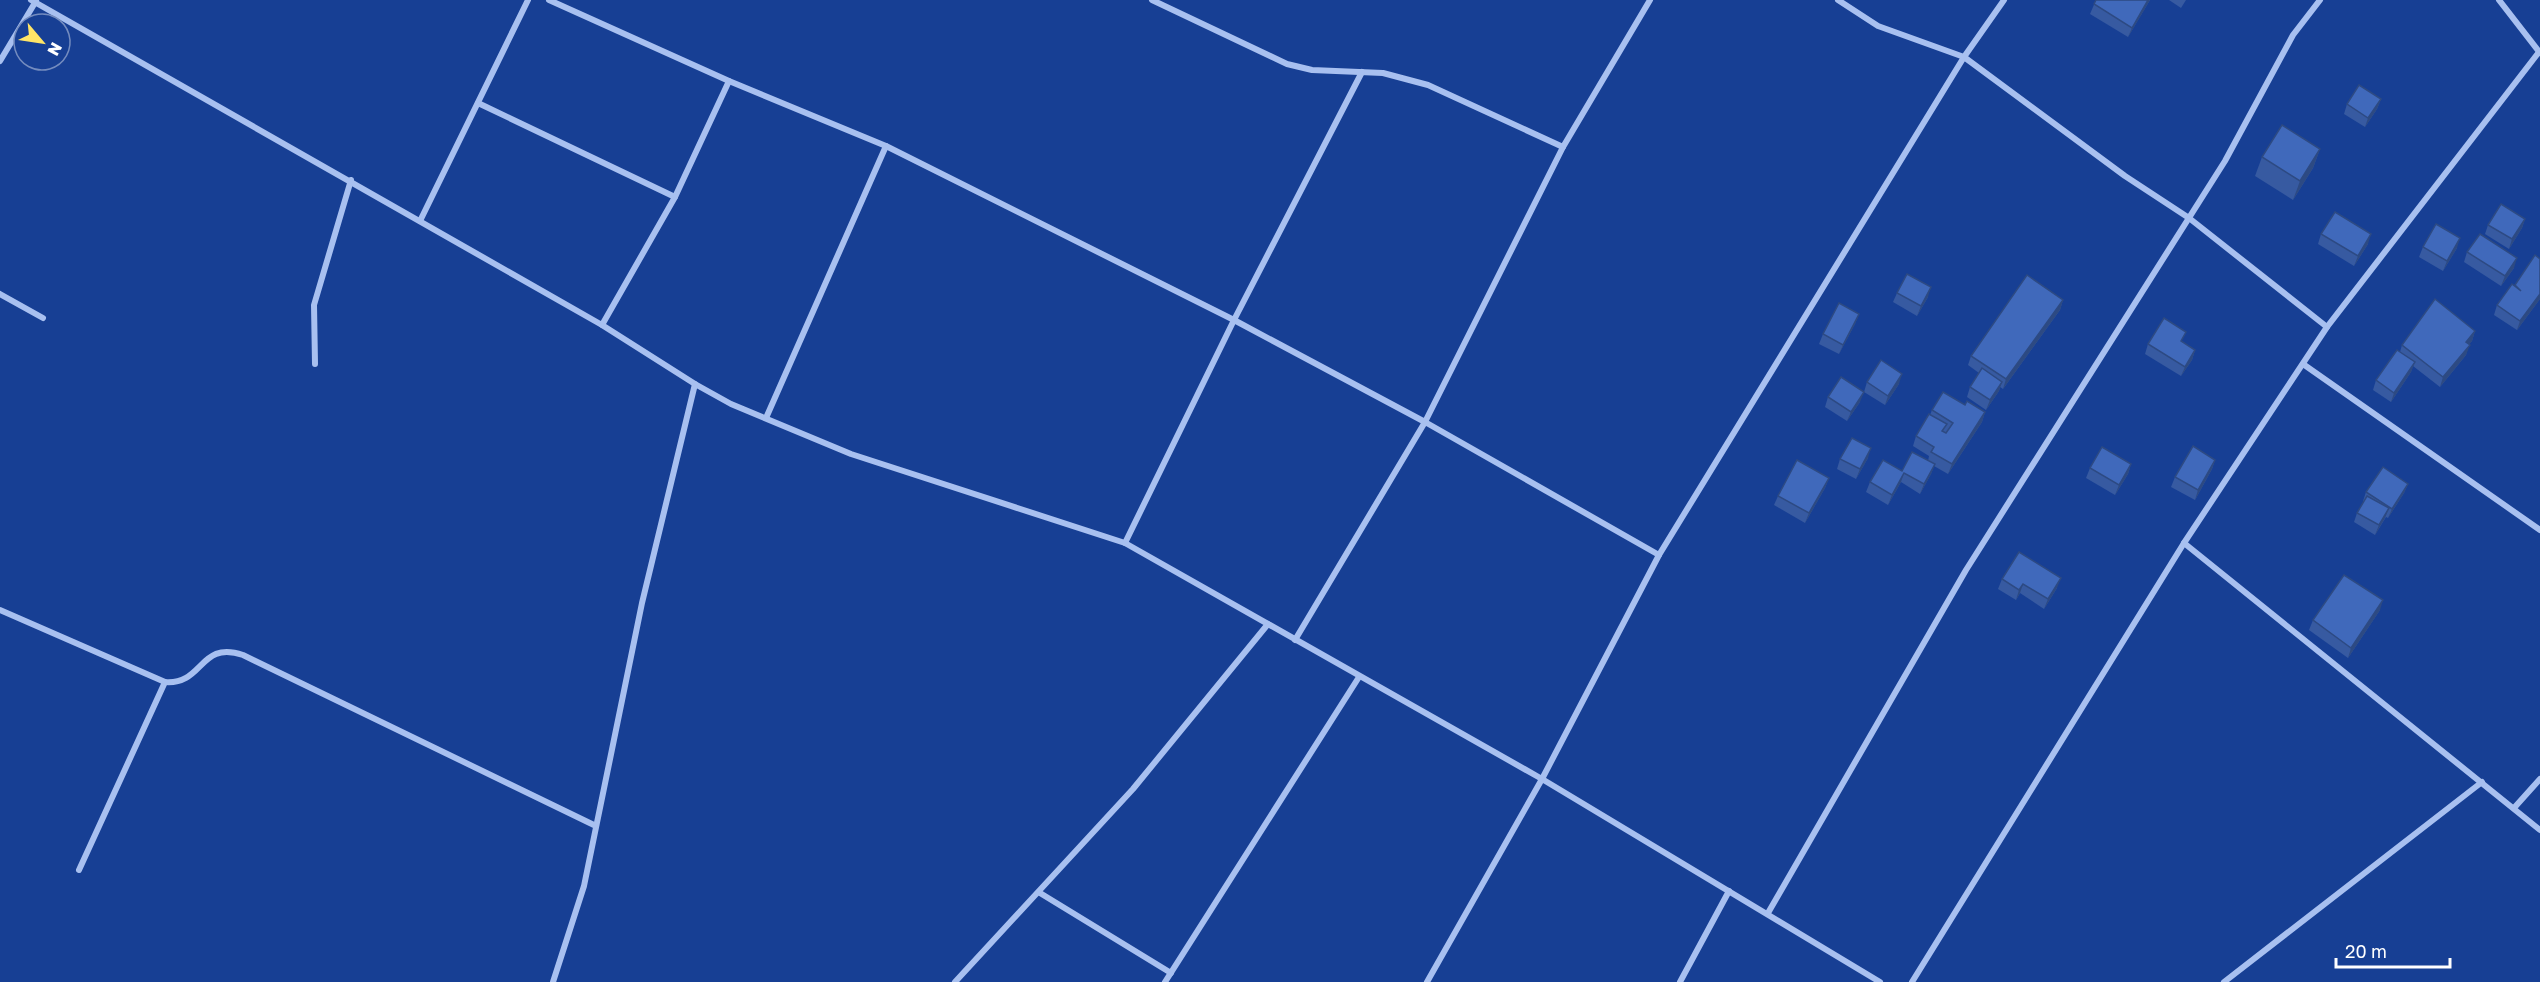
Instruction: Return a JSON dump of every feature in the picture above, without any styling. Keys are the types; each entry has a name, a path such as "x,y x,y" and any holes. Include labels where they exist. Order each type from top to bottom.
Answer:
{"street":[{"path":"420,221 528,0"},
{"path":"549,0 729,81 886,146 1234,320 1425,422 1659,555"},
{"path":"1152,0 1287,63 1312,70 1383,73 1428,86 1563,147"},
{"path":"1295,640 1425,422 1563,147 1650,0"},
{"path":"1838,0 1878,26 1964,57 2125,176 2188,218 2327,327"},
{"path":"1427,982 1542,778 1659,555 1964,57 2004,0"},
{"path":"1768,913 1966,570 2225,161 2293,35 2320,0"},
{"path":"1912,982 2184,543 2327,327 2540,52 2499,0"},
{"path":"0,61 34,1 602,325 695,384 766,418 851,454 1125,543 1359,677 1542,778 1880,982"},
{"path":"1125,543 1234,320 1362,72"},
{"path":"602,325 675,197 729,81"},
{"path":"478,103 675,197"},
{"path":"766,418 886,146"},
{"path":"315,364 314,305 351,180"},
{"path":"0,294 43,318"},
{"path":"2303,364 2540,530"},
{"path":"553,982 584,886 642,603 695,384"},
{"path":"2184,543 2540,830"},
{"path":"0,610 165,682 184,681 216,652 223,650 243,655 596,826"},
{"path":"955,982 984,948 1040,893 1133,789 1268,624"},
{"path":"1165,982 1359,677"},
{"path":"79,870 165,682"},
{"path":"2514,808 2540,779"},
{"path":"2224,982 2482,782"},
{"path":"1680,982 1729,891"},
{"path":"1040,893 1171,973"}],"building":[{"path":"2096,0 2148,0 2132,28 2094,4"},
{"path":"2359,85 2381,99 2368,118 2347,104"},
{"path":"2282,125 2320,149 2300,181 2262,157"},
{"path":"2501,204 2525,219 2512,239 2488,225"},
{"path":"2335,212 2371,234 2358,256 2321,234"},
{"path":"2436,224 2460,238 2447,261 2423,247"},
{"path":"2480,234 2517,258 2505,276 2467,252"},
{"path":"2535,255 2540,259 2540,294 2520,321 2497,305 2512,284 2521,291 2515,285"},
{"path":"1907,274 1931,287 1921,306 1897,293"},
{"path":"2027,275 2063,300 2006,379 1971,356"},
{"path":"2435,299 2475,331 2466,342 2470,345 2443,377 2402,345"},
{"path":"1839,303 1859,314 1843,345 1823,334"},
{"path":"2164,318 2186,332 2181,341 2195,350 2185,367 2148,344"},
{"path":"2397,350 2415,362 2394,393 2376,380"},
{"path":"1881,360 1902,374 1888,396 1867,382"},
{"path":"1982,368 2002,382 1990,400 1970,387"},
{"path":"1841,377 1864,392 1851,412 1828,397"},
{"path":"1943,392 1965,405 1967,401 1985,412 1952,464 1931,452 1934,447 1916,436 1929,414 1947,424 1942,431 1946,433 1953,423 1932,410"},
{"path":"1852,438 1871,448 1860,469 1840,459"},
{"path":"2193,446 2215,460 2198,490 2175,477"},
{"path":"2102,447 2131,464 2119,485 2090,468"},
{"path":"1912,452 1935,464 1924,484 1904,473 1892,495 1870,482 1883,460 1902,471"},
{"path":"1797,460 1829,478 1809,513 1778,496"},
{"path":"2383,467 2408,484 2392,509 2366,492"},
{"path":"2367,496 2389,508 2379,525 2357,513"},
{"path":"2019,552 2061,578 2048,599 2023,584 2019,590 2002,579"},
{"path":"2344,575 2383,600 2351,648 2313,620"}]}
